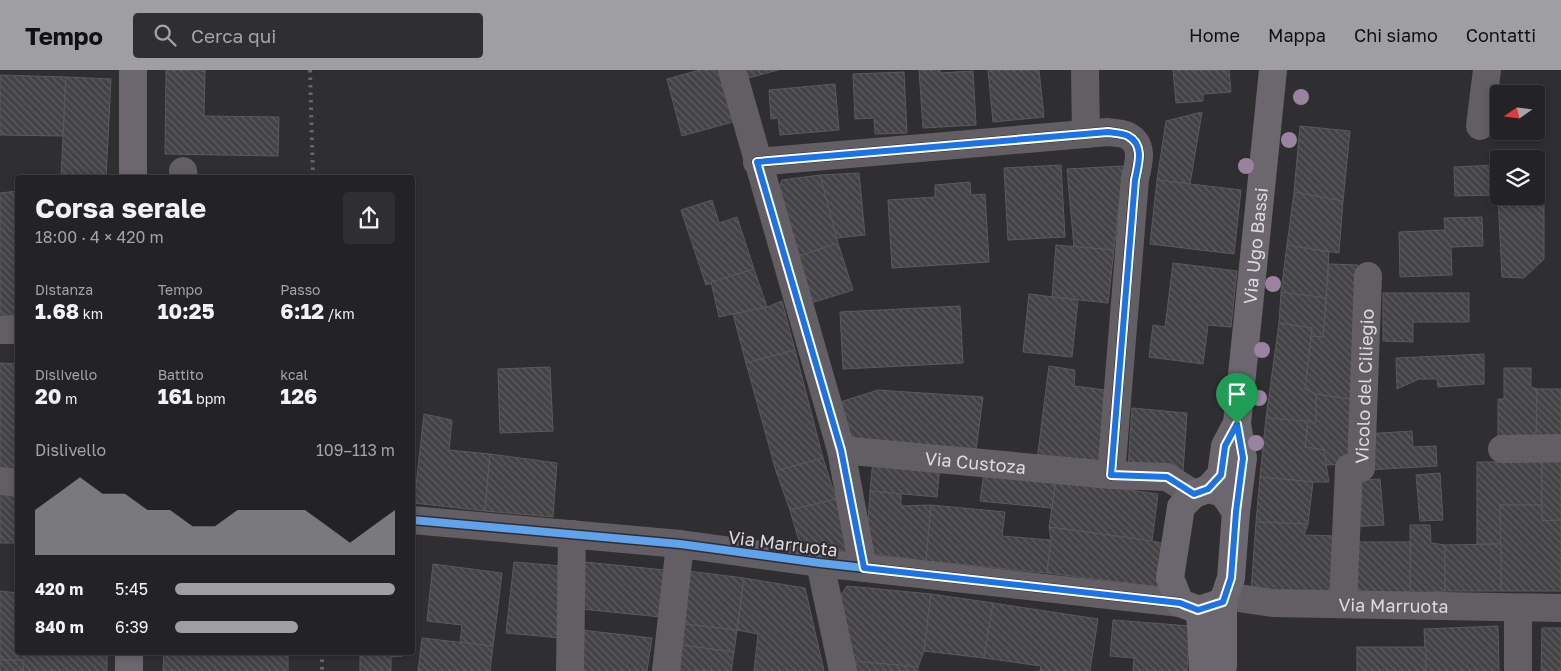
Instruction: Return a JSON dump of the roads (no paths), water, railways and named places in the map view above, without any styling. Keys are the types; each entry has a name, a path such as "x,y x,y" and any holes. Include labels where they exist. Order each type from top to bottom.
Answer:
{"main road":[{"path":"133,70 133,170"},
{"name":"Via Ugo Bassi","path":"1236,512 1243,458 1237,424 1273,70"},
{"name":"Via Ugo Bassi","path":"1201,492 1221,475 1225,446 1237,424"},
{"path":"1203,671 1201,625 1207,603 1231,578 1236,512 1223,493 1201,492 1181,506 1170,578 1207,603 1223,666 1221,671"},
{"path":"129,655 129,671"}],"street":[{"path":"732,70 841,450 864,568"},
{"path":"1085,70 1086,134"},
{"path":"1480,126 1486,70"},
{"path":"757,162 1108,132 1128,136 1138,147 1139,156 1135,180 1111,475"},
{"name":"Vicolo del Ciliegio","path":"1343,604 1349,468 1361,468 1368,276"},
{"path":"0,330 15,330"},
{"path":"1502,449 1561,448"},
{"name":"Via Custoza","path":"841,450 1111,475 1167,477 1201,492"},
{"path":"0,481 15,482"},
{"name":"Via Marruota","path":"415,520 680,544 864,568 1207,603 1272,602 1561,608"},
{"path":"570,671 572,534"},
{"path":"666,671 680,544"},
{"path":"820,563 843,671"},
{"path":"1518,608 1518,671"}],"railway":[{"path":"310,70 313,175"},
{"path":"322,655 322,671"}]}
